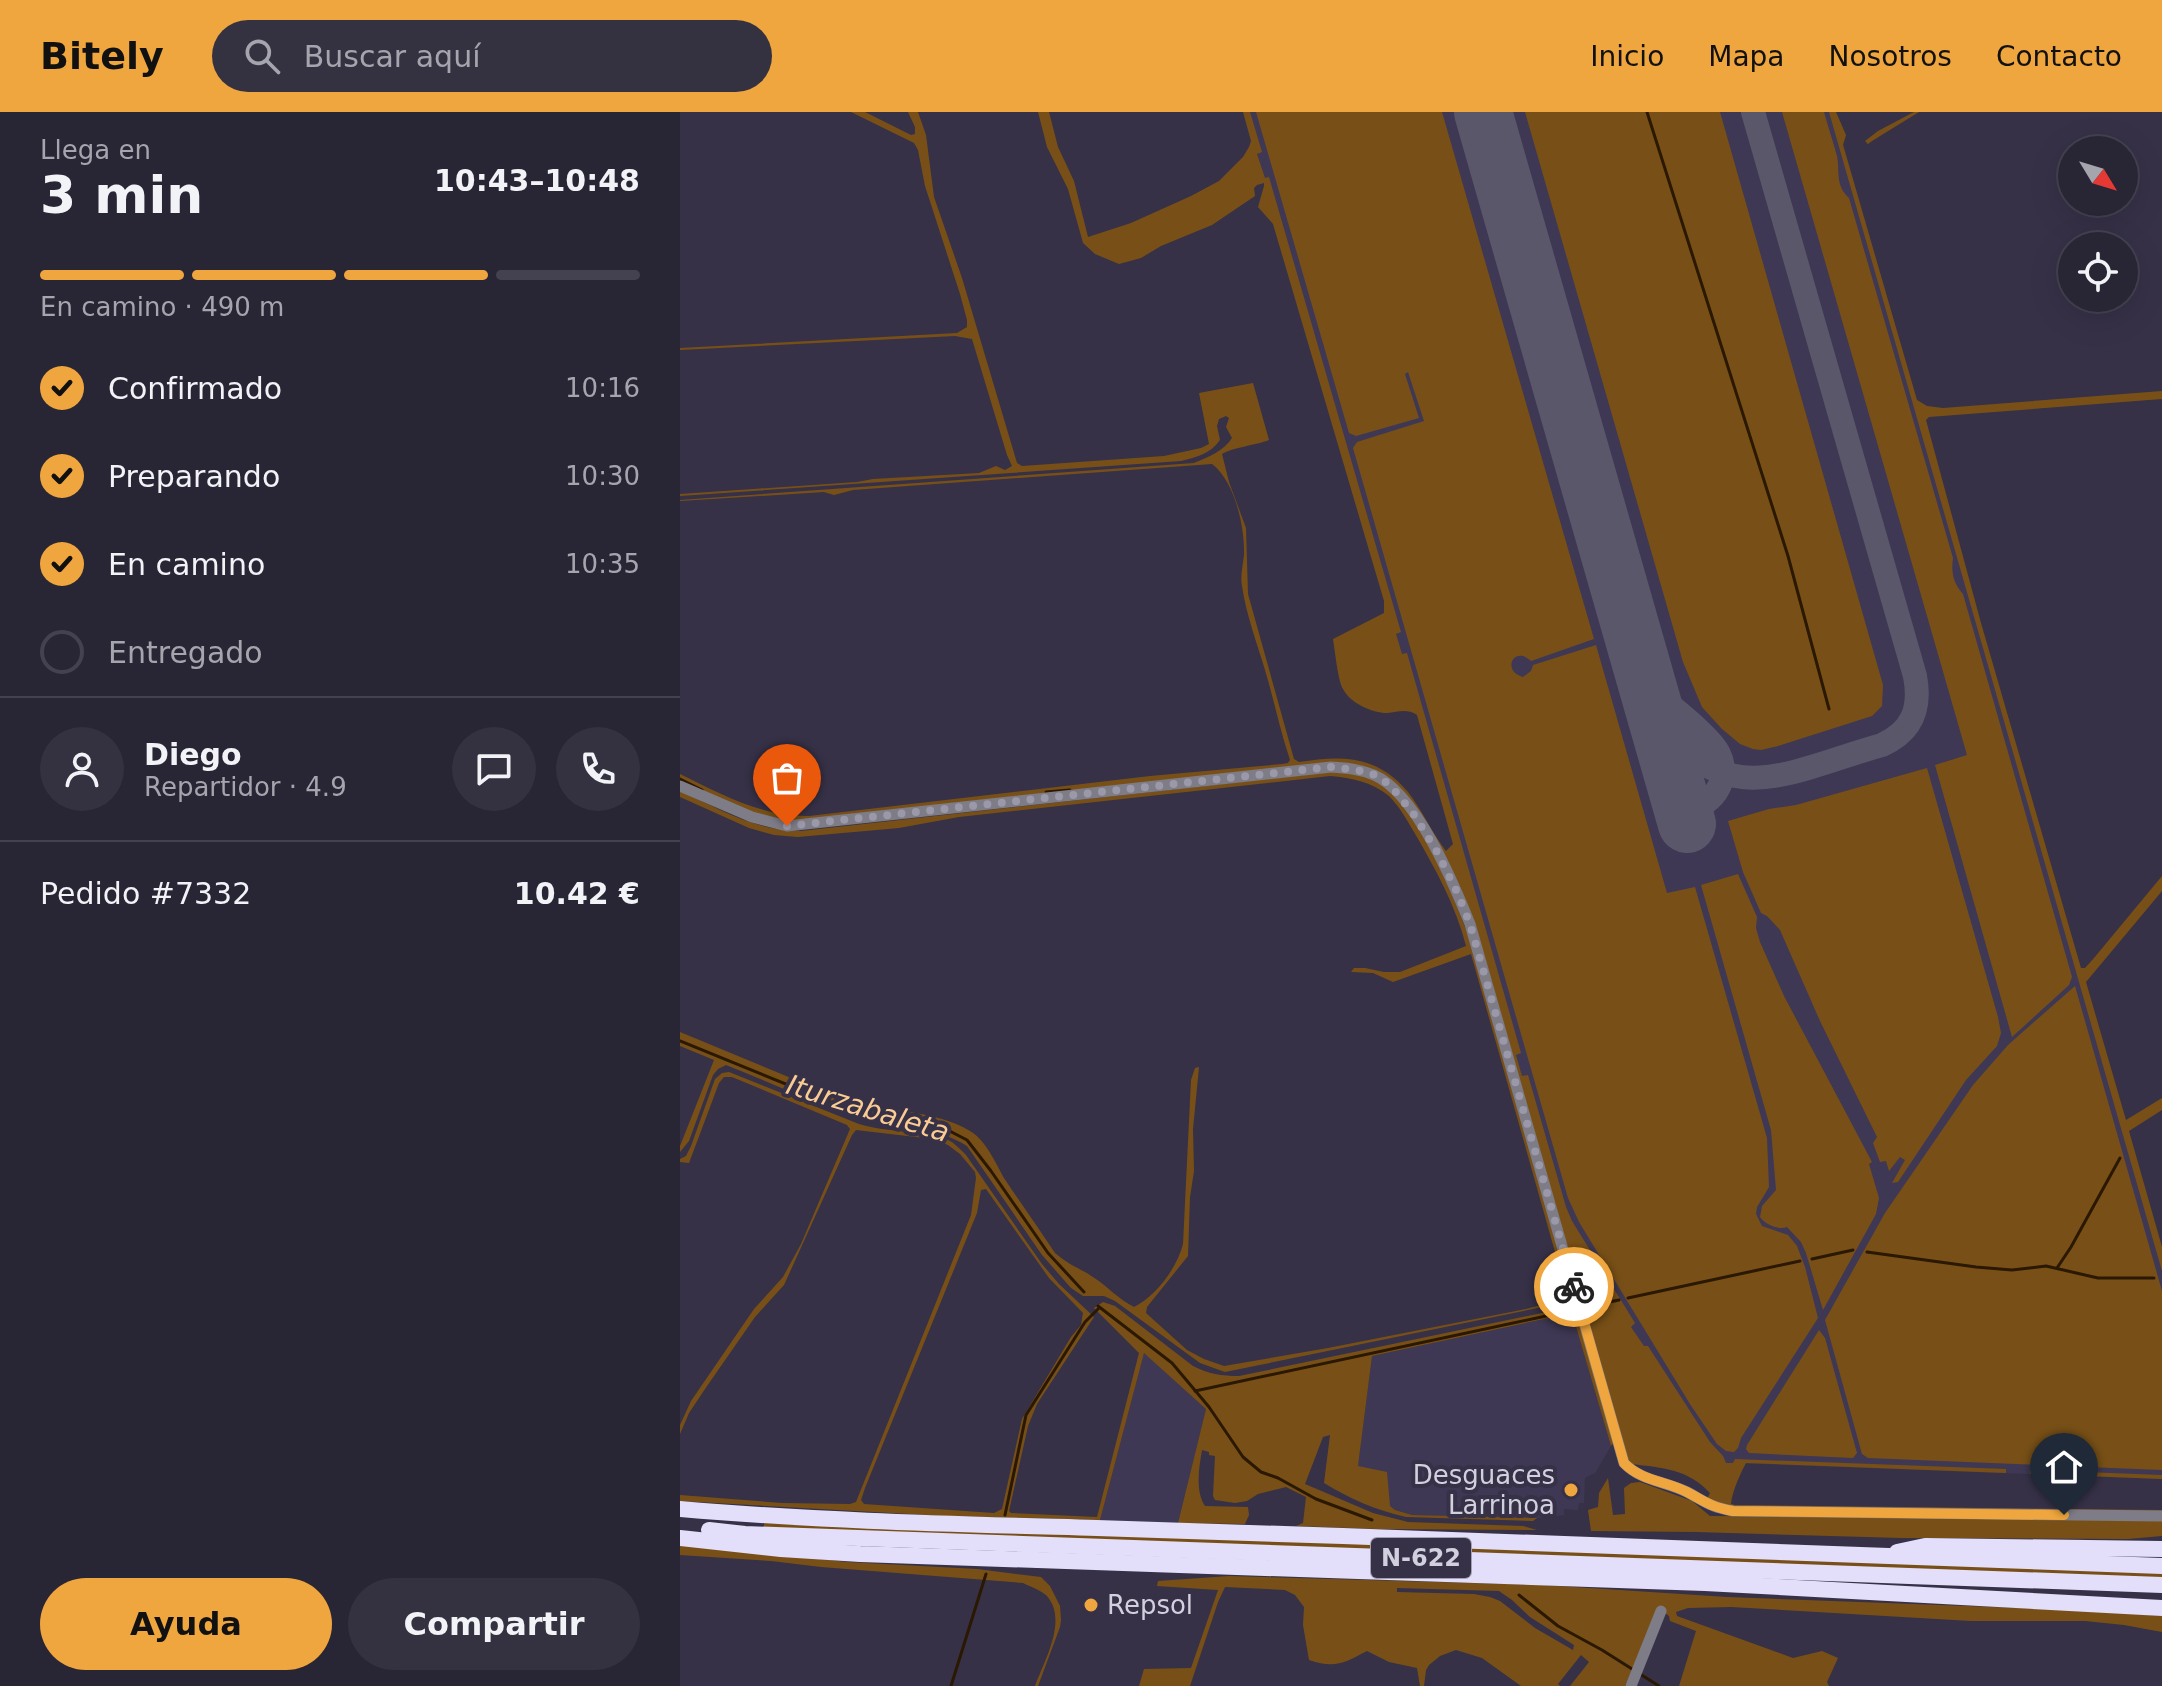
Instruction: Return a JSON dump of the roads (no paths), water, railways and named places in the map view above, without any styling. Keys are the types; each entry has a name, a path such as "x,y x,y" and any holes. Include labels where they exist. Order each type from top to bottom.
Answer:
{"highway":[{"name":"N-622","path":"680,1509 867,1520 2162,1566"},
{"name":"N-622","path":"680,1528 745,1534 947,1542 2162,1585"},
{"path":"680,1538 860,1554 1482,1574 2162,1608"},
{"path":"1875,1557 1925,1546 2162,1549"},
{"path":"1877,1592 2162,1598"}],"street":[{"path":"680,786 752,817 787,826 1331,767 1350,768 1375,775 1390,785 1413,813 1436,850 1470,924 1624,1463 1631,1470 1685,1491 1707,1505 1733,1511 2162,1516"},
{"path":"1633,1682 1661,1611"}],"waterway":[{"path":"1647,112 1788,556 1829,709"},
{"path":"680,779 702,790"},
{"path":"1046,792 1070,790"},
{"name":"Iturzabaleta","path":"680,1041 835,1104 884,1119 936,1124 967,1140 1048,1253 1084,1292"},
{"path":"2057,1268 2120,1158"},
{"path":"1812,1259 1853,1250"},
{"path":"1867,1252 1976,1267 2012,1270 2046,1266 2098,1278 2154,1278"},
{"path":"1628,1298 1800,1261"},
{"path":"1590,1306 1619,1300"},
{"name":"Iturzabaleta","path":"1098,1306 1172,1363 1209,1407 1243,1457 1261,1472 1316,1499 1372,1520"},
{"path":"1005,1515 1026,1415 1085,1322 1099,1308"},
{"path":"1195,1391 1574,1310"},
{"path":"951,1686 986,1574"},
{"name":"Iturzabaleta","path":"1519,1595 1558,1626 1659,1686"}],"place":[{"name":"Desguaces Larrinoa","path":"1571,1490"},
{"name":"Repsol","path":"1091,1605"}]}
